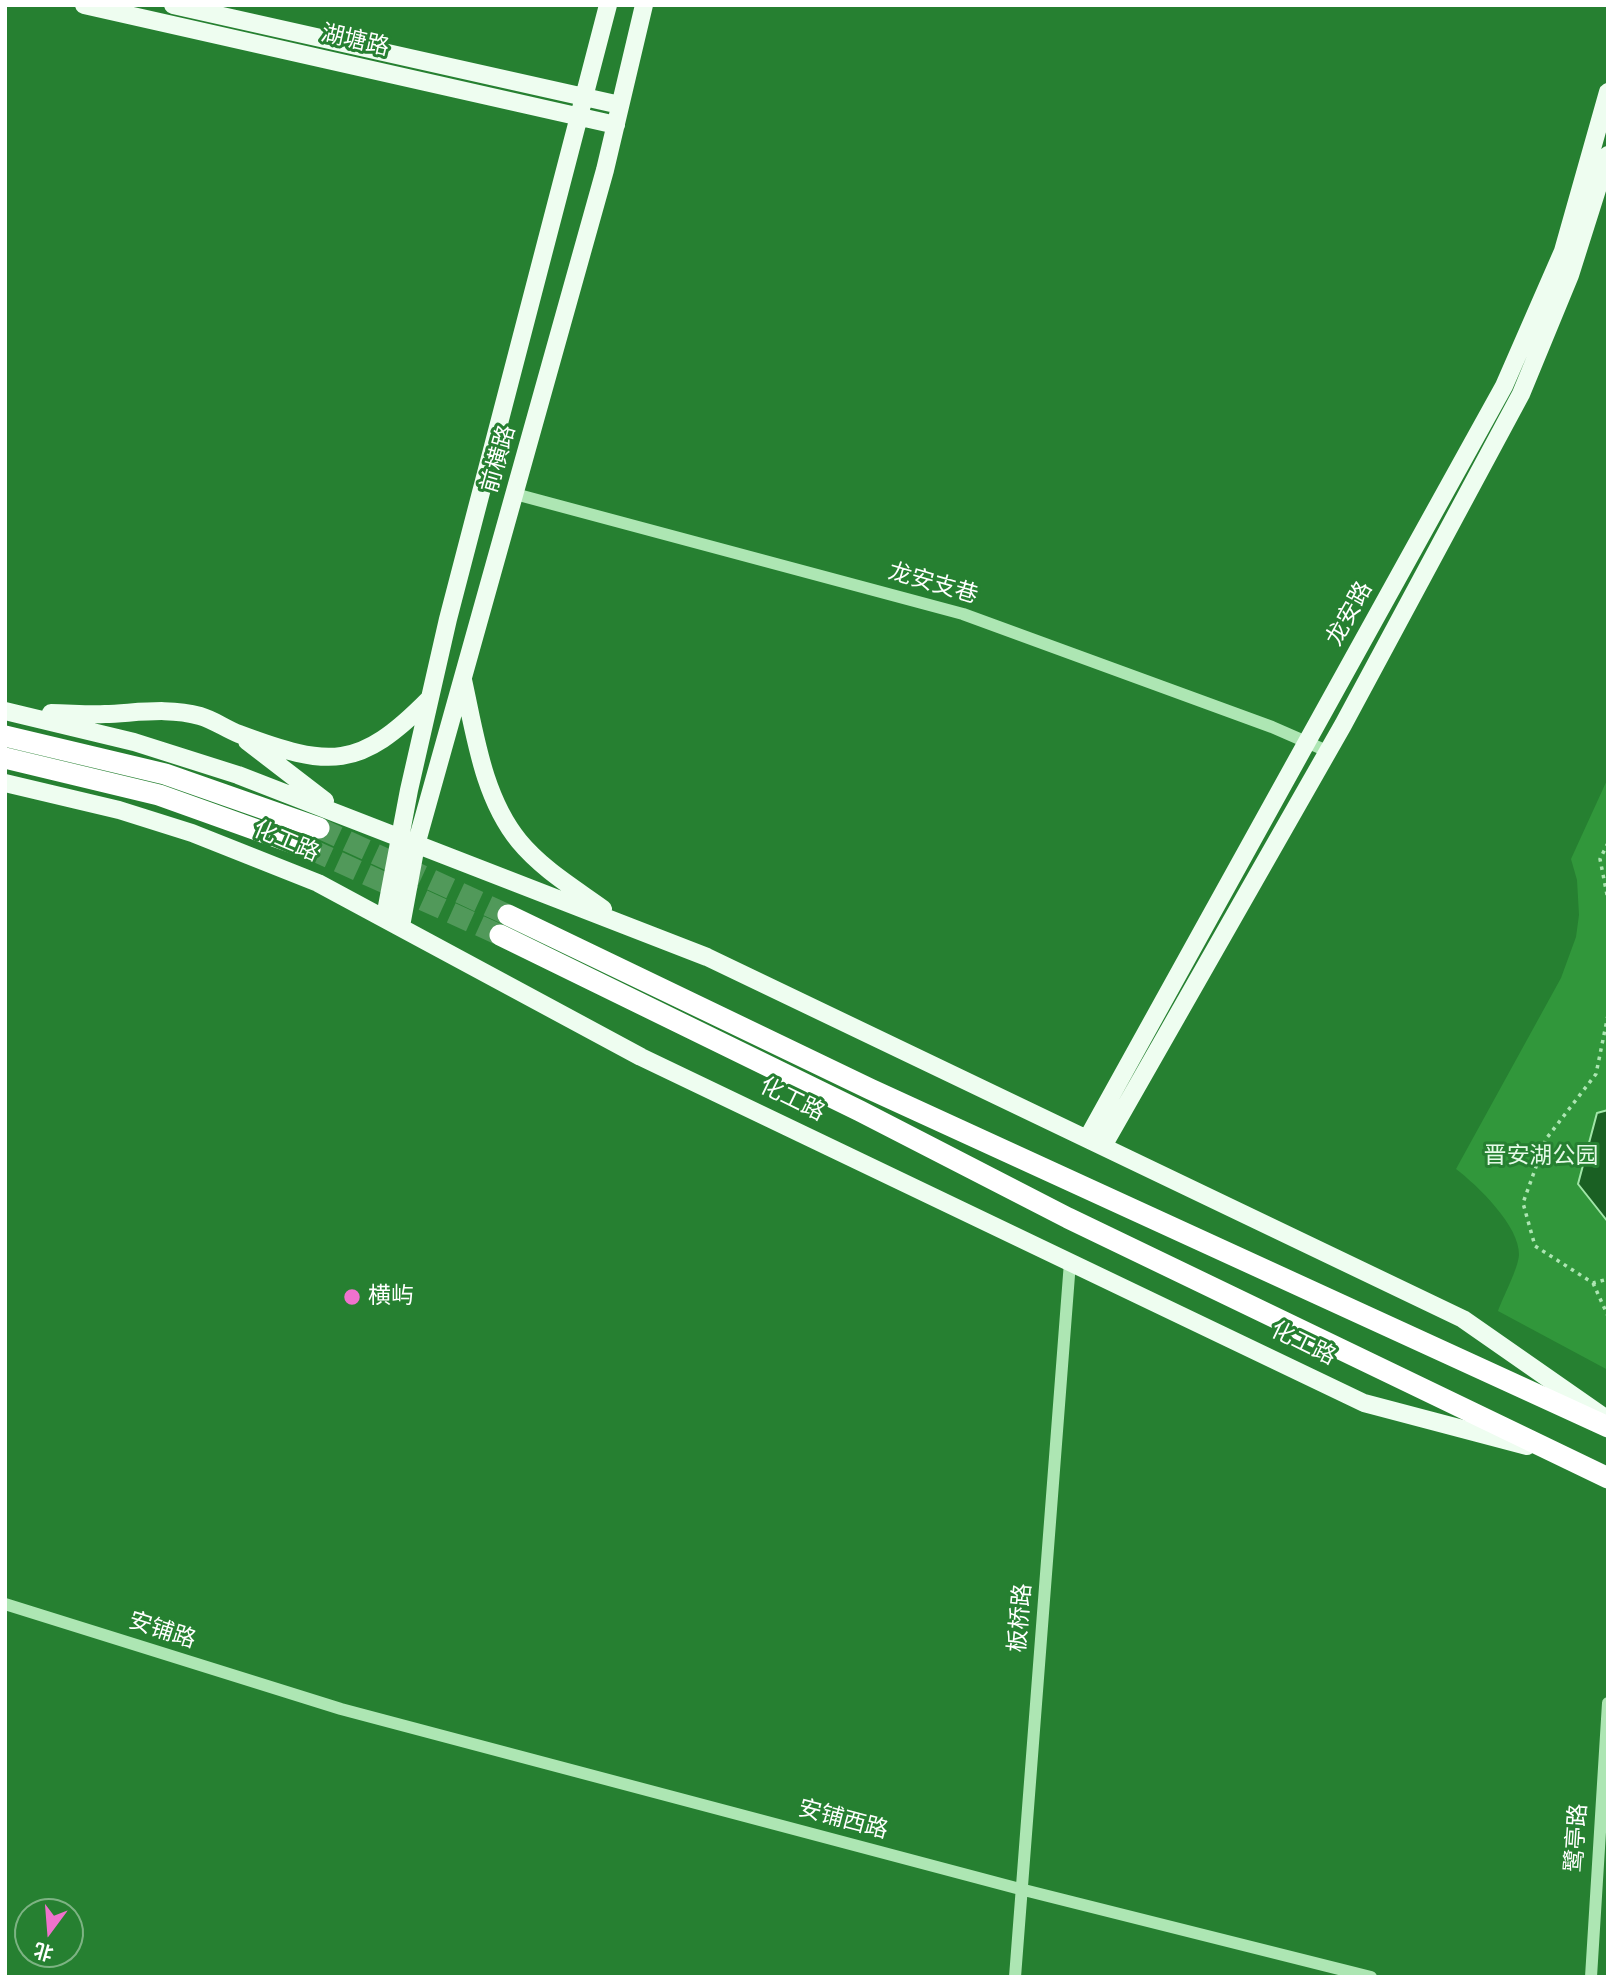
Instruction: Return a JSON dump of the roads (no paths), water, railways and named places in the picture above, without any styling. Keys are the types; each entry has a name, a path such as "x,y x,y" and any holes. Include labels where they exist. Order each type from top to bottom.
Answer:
{"highway":[{"name":"化工路","path":"5,736 165,774 318,828"},
{"name":"化工路","path":"5,758 159,795 310,849"},
{"name":"化工路","path":"508,915 870,1089 1608,1427"},
{"name":"化工路","path":"500,935 860,1111 1068,1218 1608,1478"}],"main road":[{"name":"湖塘路","path":"84,5 616,125"},
{"name":"湖塘路","path":"173,5 620,105"},
{"name":"前横路","path":"393,922 429,699 608,5"},
{"name":"前横路","path":"408,841 463,678 515,494 616,125 644,5"},
{"name":"龙安路","path":"1095,1142 1308,742 1504,386 1563,251 1608,92"},
{"name":"龙安路","path":"1095,1142 1327,751 1521,394 1570,275 1608,155"},
{"path":"463,678 482,764 508,825 534,856 553,873 623,923"},
{"path":"5,711 101,714 160,711 201,716 238,734 308,756 341,759 367,749 397,732 429,699"},
{"path":"5,711 67,724 187,757 623,923 745,975 1463,1319 1608,1420"},
{"path":"238,734 342,814"},
{"name":"化工路","path":"5,783 119,810 192,833 318,883 640,1057 1364,1403 1561,1455"}],"street":[{"name":"龙安支巷","path":"515,494 963,614 1327,751"},
{"name":"板桥路","path":"1015,1977 1070,1262"},
{"name":"安铺路","path":"5,1604 306,1699"},
{"name":"安铺西路","path":"306,1699 1020,1889 1371,1977"},
{"name":"鹭亭路","path":"1591,1977 1608,1703"}],"tunnel":[{"path":"319,828 508,915"},
{"path":"310,849 500,935"}],"place":[{"name":"横屿","path":"352,1297"}],"park label":[{"name":"晋安湖公园","path":"1541,1157"}]}
